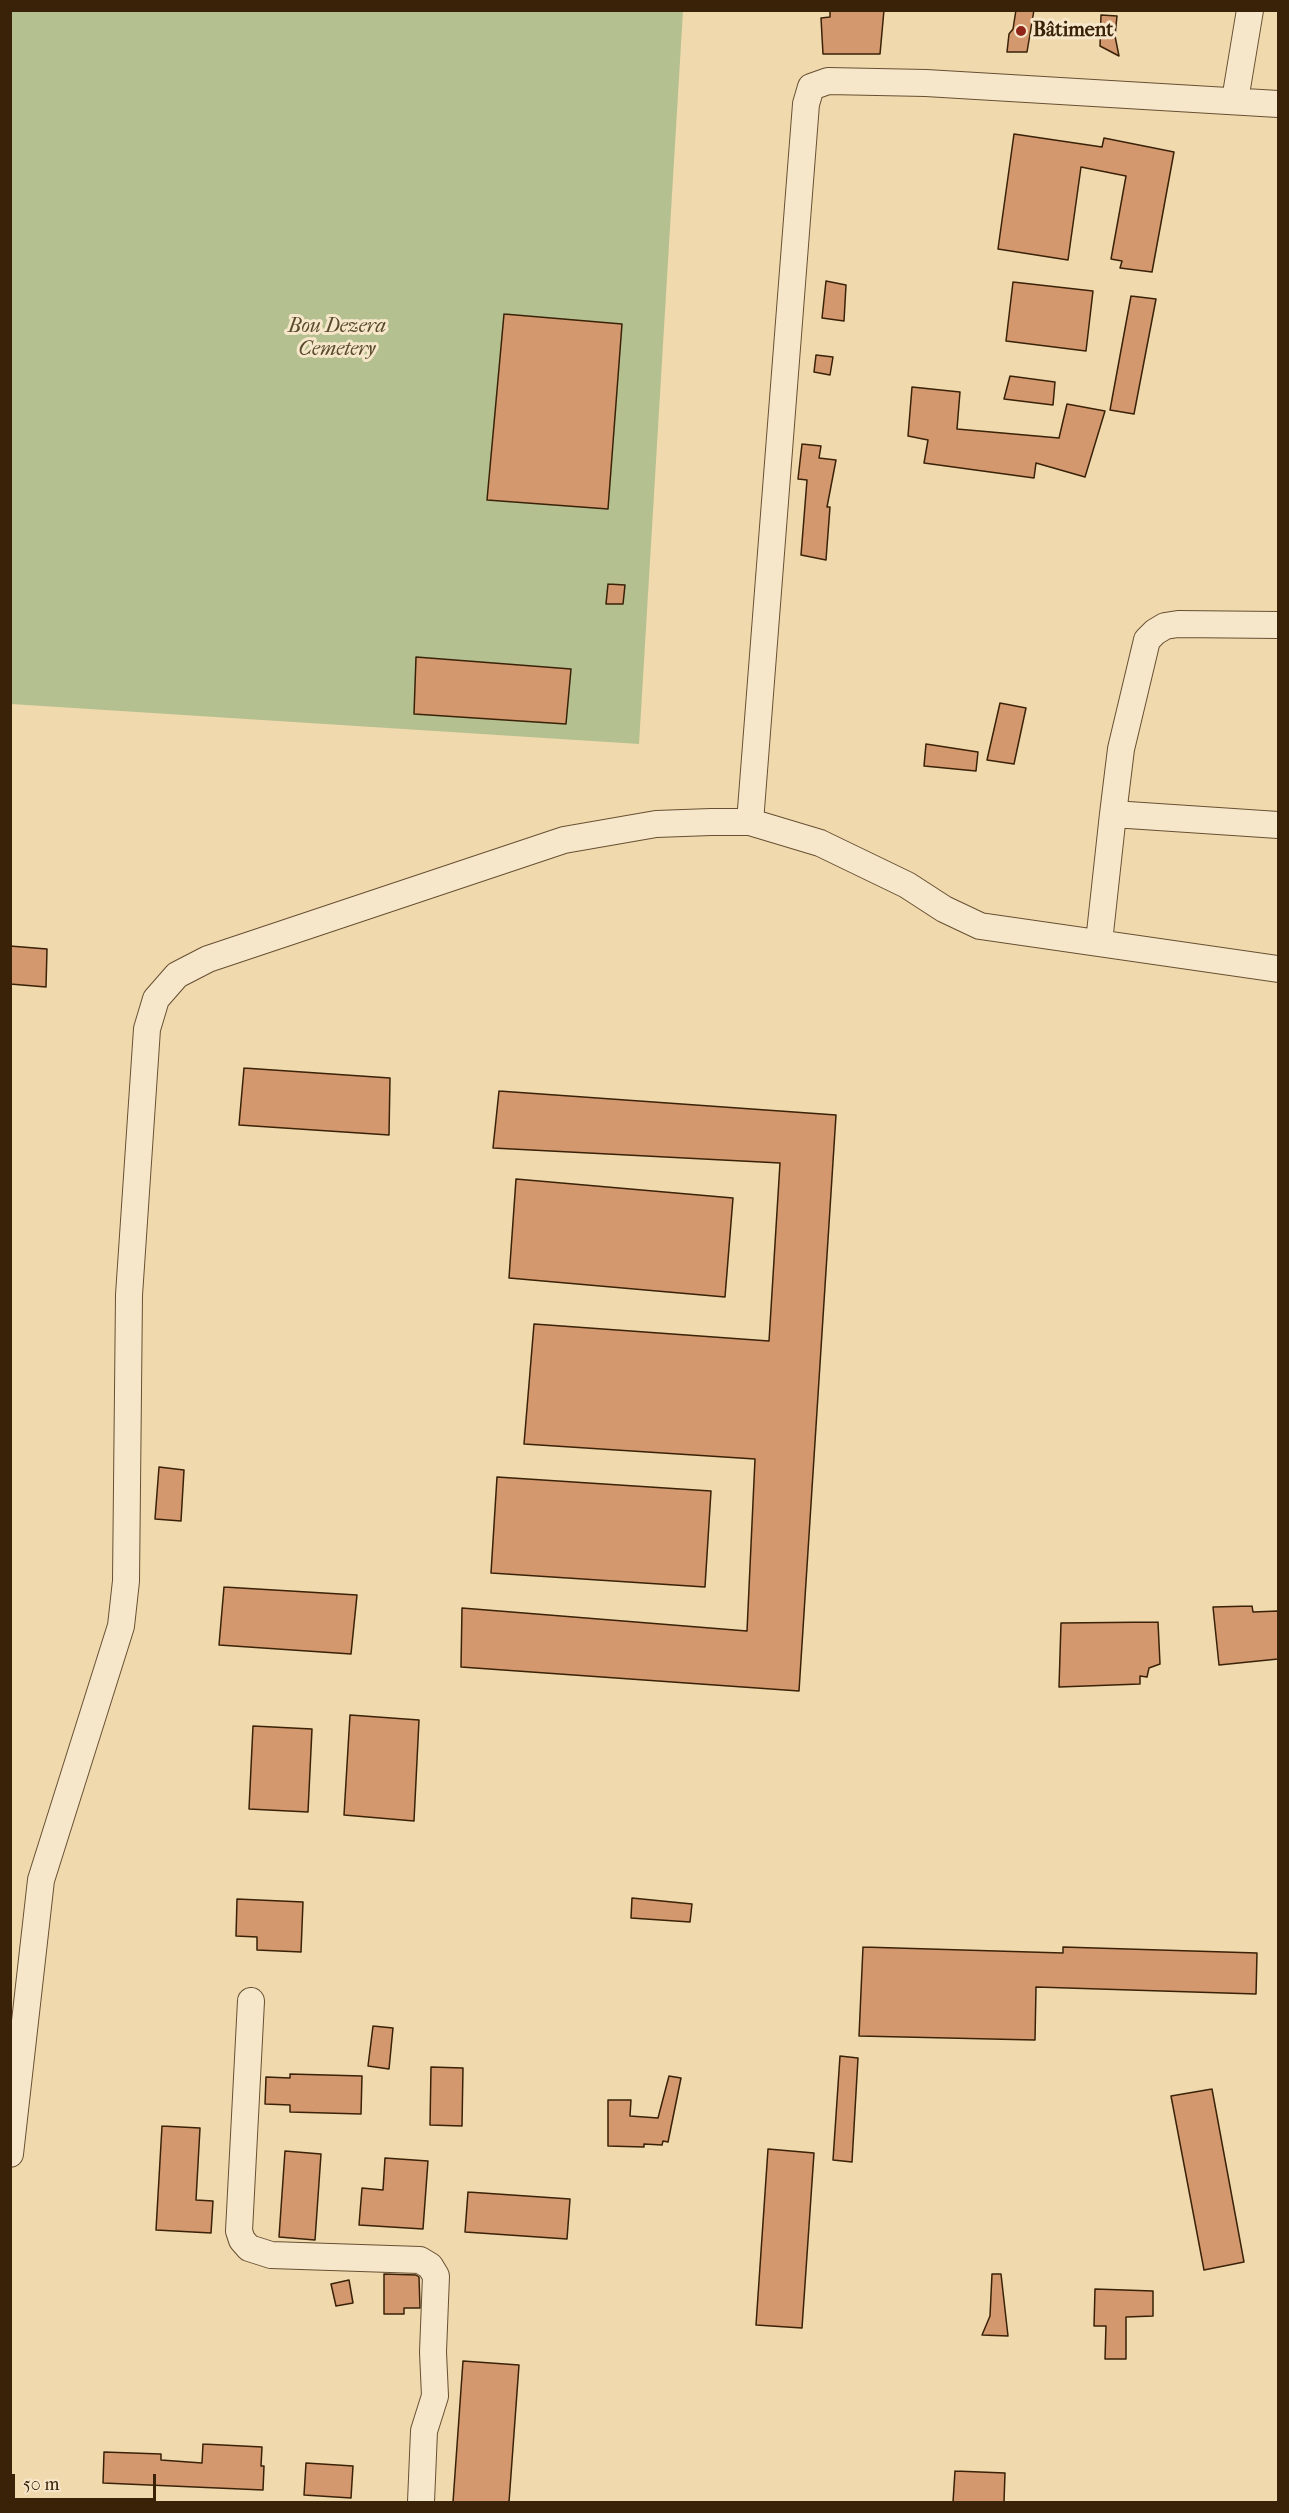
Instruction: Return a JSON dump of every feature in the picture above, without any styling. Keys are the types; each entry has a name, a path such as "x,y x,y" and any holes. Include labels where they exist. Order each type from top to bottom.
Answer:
{"lane":[{"path":"1235,100 1250,10"},
{"path":"750,822 806,104 812,87 828,81 926,83 1278,104"},
{"path":"1099,942 1121,749 1147,640 1165,626 1178,624 1278,625"},
{"path":"1113,814 1278,825"},
{"path":"10,2154 41,1880 121,1626 126,1581 129,1295 147,1029 156,999 177,975 208,959 564,840 656,824 750,822 794,833 852,857 980,926 1278,969"},
{"path":"251,2001 239,2231 242,2240 249,2248 271,2255 420,2260 430,2266 436,2276 433,2352 435,2396 424,2431 421,2502"}],"green space":[{"name":"Bou Dezera Cemetery","path":"10,11 683,11 639,744 11,704"}],"building":[{"path":"830,10 884,10 880,54 823,54 821,18 830,17"},
{"name":"Bâtiment","path":"1016,10 1034,10 1027,52 1007,52 1009,34 1013,29"},
{"name":"Bâtiment","path":"1101,15 1117,16 1115,36 1119,56 1100,46"},
{"path":"1014,134 1102,147 1104,138 1174,152 1152,272 1120,268 1122,261 1111,259 1126,176 1081,167 1068,260 998,249"},
{"path":"826,281 846,285 844,321 822,318"},
{"path":"1013,282 1093,291 1086,351 1006,341"},
{"path":"1131,296 1156,299 1134,414 1110,410"},
{"path":"504,314 622,324 608,509 487,500"},
{"path":"816,355 833,357 830,375 814,372"},
{"path":"1010,376 1055,382 1053,405 1004,399"},
{"path":"912,387 960,392 957,429 1059,438 1067,404 1105,411 1085,477 1036,463 1034,478 924,463 928,440 908,436"},
{"path":"802,444 821,446 819,458 836,460 827,507 830,507 826,560 801,555 807,480 798,479"},
{"path":"608,584 625,585 623,604 606,604"},
{"path":"416,657 571,669 566,724 414,714"},
{"path":"1000,703 1026,708 1014,764 987,760"},
{"path":"926,744 978,752 976,771 924,766"},
{"path":"10,946 47,949 46,987 10,984"},
{"path":"244,1068 390,1078 389,1135 239,1125"},
{"path":"499,1091 836,1115 799,1691 461,1667 462,1608 747,1631 755,1459 524,1444 534,1324 769,1341 780,1163 493,1148"},
{"path":"516,1179 733,1198 725,1297 509,1278"},
{"path":"159,1467 184,1470 181,1521 155,1519"},
{"path":"497,1477 711,1491 705,1587 491,1573"},
{"path":"224,1587 357,1595 351,1654 219,1645"},
{"path":"1252,1606 1253,1612 1278,1611 1278,1659 1219,1665 1213,1607"},
{"path":"1158,1622 1160,1664 1149,1668 1147,1677 1140,1676 1140,1684 1059,1687 1061,1623"},
{"path":"350,1715 419,1720 414,1821 344,1815"},
{"path":"253,1726 312,1729 308,1812 249,1809"},
{"path":"632,1898 692,1904 690,1922 631,1918"},
{"path":"237,1899 303,1902 301,1952 257,1950 257,1937 236,1936"},
{"path":"863,1947 1063,1953 1063,1947 1257,1953 1256,1994 1036,1987 1035,2040 859,2036"},
{"path":"373,2026 393,2028 389,2069 368,2066"},
{"path":"840,2056 858,2058 852,2162 833,2160"},
{"path":"431,2067 463,2068 462,2126 430,2125"},
{"path":"290,2074 362,2076 361,2114 290,2112 290,2105 265,2104 266,2077 290,2078"},
{"path":"669,2076 681,2078 668,2142 663,2141 662,2145 644,2144 644,2147 608,2146 608,2100 631,2100 630,2116 658,2118"},
{"path":"1212,2089 1244,2262 1204,2270 1171,2096"},
{"path":"162,2126 200,2128 196,2200 213,2201 211,2233 156,2230"},
{"path":"768,2149 814,2153 802,2328 756,2325"},
{"path":"285,2151 321,2154 315,2240 279,2237"},
{"path":"385,2158 428,2161 423,2229 359,2225 362,2188 383,2190"},
{"path":"468,2192 570,2199 567,2239 465,2232"},
{"path":"384,2274 419,2277 420,2308 404,2308 404,2314 384,2314"},
{"path":"992,2274 1001,2274 1008,2336 982,2335 990,2316"},
{"path":"349,2280 353,2303 336,2306 331,2284"},
{"path":"1095,2289 1153,2291 1153,2316 1126,2317 1126,2359 1105,2359 1106,2326 1094,2326"},
{"path":"463,2361 519,2365 509,2502 453,2502"},
{"path":"203,2444 262,2447 263,2490 103,2483 104,2452 161,2454 161,2460 202,2463"},
{"path":"306,2463 353,2466 351,2498 304,2495"},
{"path":"955,2471 1005,2473 1004,2502 953,2502"}],"place":[{"name":"Bâtiment","path":"1021,31"}]}
